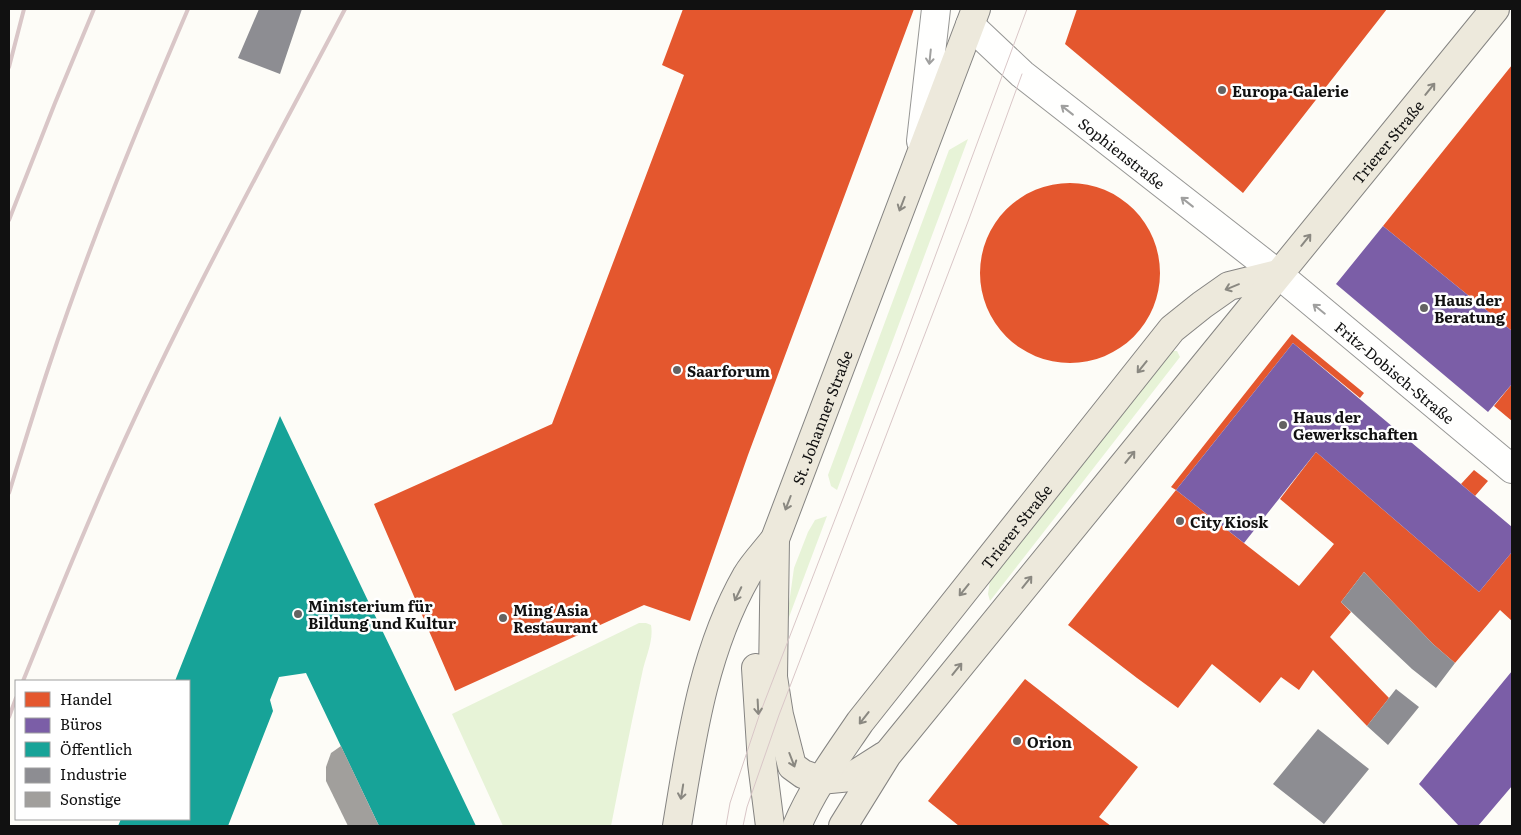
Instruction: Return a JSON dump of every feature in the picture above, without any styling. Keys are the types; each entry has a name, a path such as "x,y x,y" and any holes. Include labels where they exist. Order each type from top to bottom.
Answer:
{"main road":[{"name":"Trierer Straße","path":"843,826 887,755 1494,9"},
{"name":"St. Johanner Straße","path":"677,826 701,693 716,645 728,614 748,574 775,539 973,17"},
{"name":"Trierer Straße","path":"797,826 806,804 820,780 860,722 1172,329 1229,286 1278,274"},
{"path":"775,539 773,666 779,715 792,766 803,774 820,780 851,777 887,755"},
{"path":"770,826 758,716 756,634 758,595 775,539"}],"street":[{"path":"920,158 936,9"},
{"name":"Sophienstraße","path":"973,17 1028,79 1278,274"},
{"name":"Fritz-Dobisch-Straße","path":"1278,274 1512,469"}],"green space":[{"path":"968,139 837,490 831,486 828,475 949,150"},
{"path":"1171,351 1177,351 1180,357 990,601 988,594 990,580"},
{"path":"827,516 786,625 794,568 808,532 815,520"},
{"path":"639,623 651,625 652,631 611,826 503,826 452,714"}],"building: Handel":[{"name":"Saarforum","path":"683,9 914,9 748,455 690,621 644,605 455,691 374,504 552,424 684,75 662,65"},
{"name":"Europa-Galerie","path":"1077,9 1387,9 1243,193 1065,44"},
{"path":"1512,65 1512,331 1383,226"},
{"path":"1061,183 1079,183 1105,189 1134,209 1154,238 1159,255 1159,291 1154,308 1134,337 1105,357 1088,362 1061,363 1044,360 1027,353 1000,330 990,316 983,299 980,282 980,264 983,247 990,230 1013,203 1027,193 1044,186"},
{"path":"1292,334 1364,393 1360,398 1293,343 1176,490 1171,487"},
{"path":"1512,384 1512,421 1494,406"},
{"path":"1316,452 1479,592 1512,552 1512,621 1500,610 1455,663 1433,644 1364,572 1341,602 1351,612 1330,637 1389,698 1367,726 1313,670 1299,690 1281,677 1260,703 1212,664 1178,708 1068,625 1176,490 1299,586 1334,544 1280,499"},
{"path":"1474,470 1488,481 1475,496 1461,484"},
{"path":"1025,679 1138,767 1099,817 1111,826 959,826 928,801"}],"building: Büros":[{"name":"Haus der Beratung","path":"1383,226 1512,331 1512,384 1488,412 1336,284"},
{"path":"1293,343 1512,527 1512,552 1479,592 1316,452 1244,543 1176,490"},
{"path":"1512,671 1512,786 1478,826 1459,826 1419,784"}],"building: Öffentlich":[{"path":"280,416 476,826 379,826 306,673 279,677 270,700 273,711 228,826 118,826 121,820 190,820 190,680 175,680"}],"building: Industrie":[{"path":"259,9 302,9 280,74 238,58"},
{"path":"1364,572 1433,644 1455,663 1436,688 1412,669 1341,602"},
{"path":"1396,689 1419,707 1388,745 1367,726"},
{"path":"1318,729 1369,769 1324,824 1273,784"}],"building: Sonstige":[{"path":"341,746 379,826 348,826 326,781 326,767 331,753"}],"tram line":[{"path":"726,826 730,803 759,716 900,351 1027,9"},
{"path":"743,826 747,807 779,715 969,219 1022,74"}],"railway":[{"path":"9,67 24,9"},
{"path":"9,220 94,9"},
{"path":"9,493 64,321 97,231 188,9"},
{"path":"23,680 68,570 142,402 227,232 345,9"},
{"path":"9,717 15,701"}],"place":[{"name":"Europa-Galerie","path":"1222,90"},
{"name":"Haus der Beratung","path":"1424,308"},
{"name":"Saarforum","path":"677,370"},
{"name":"Haus der Gewerkschaften","path":"1283,425"},
{"name":"City Kiosk","path":"1180,521"},
{"name":"Ministerium für Bildung und Kultur","path":"298,614"},
{"name":"Ming Asia Restaurant","path":"503,618"},
{"name":"Orion","path":"1017,741"}]}
